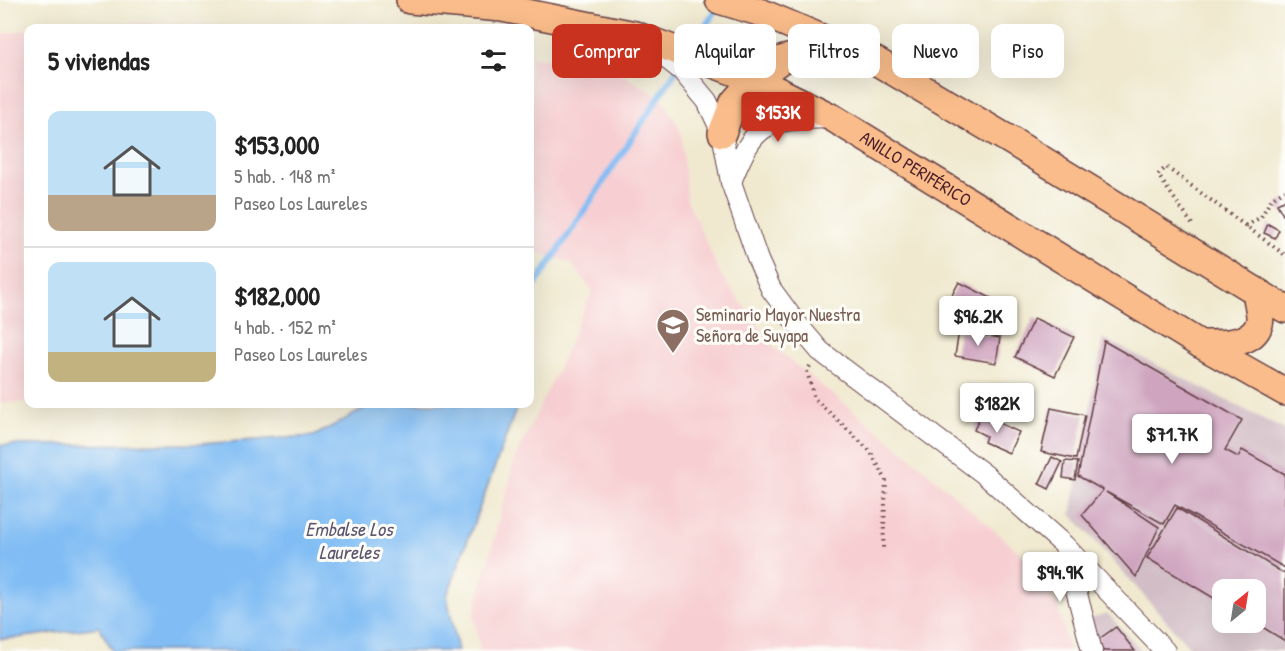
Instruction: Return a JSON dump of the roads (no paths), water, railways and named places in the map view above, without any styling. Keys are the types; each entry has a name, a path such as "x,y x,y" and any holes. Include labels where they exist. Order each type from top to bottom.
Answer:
{"highway":[{"name":"ANILLO PERIFÉRICO","path":"410,0 502,8 581,24"},
{"path":"719,0 762,13 788,24"},
{"path":"880,64 1013,141 1285,309"},
{"name":"ANILLO PERIFÉRICO","path":"754,78 833,118 1200,344 1285,392"},
{"path":"722,133 734,102 754,78"},
{"path":"1200,344 1232,344 1254,334 1260,324 1256,291"}],"street":[{"path":"662,55 682,70 707,102 722,133 731,182 758,260 771,289 820,351 984,474 1064,545 1165,651"},
{"path":"731,182 743,152 754,134 779,120 833,118"},
{"path":"1064,545 1092,651"}],"water":[{"name":"Embalse Los Laureles","path":"366,408 517,408 447,596 458,651 113,651 99,627 0,639 0,445 199,444 314,436"}],"waterway":[{"path":"707,24 719,6"},
{"path":"534,287 674,74"}],"place":[{"name":"Seminario Mayor Nuestra Señora de Suyapa","path":"673,354"}]}
